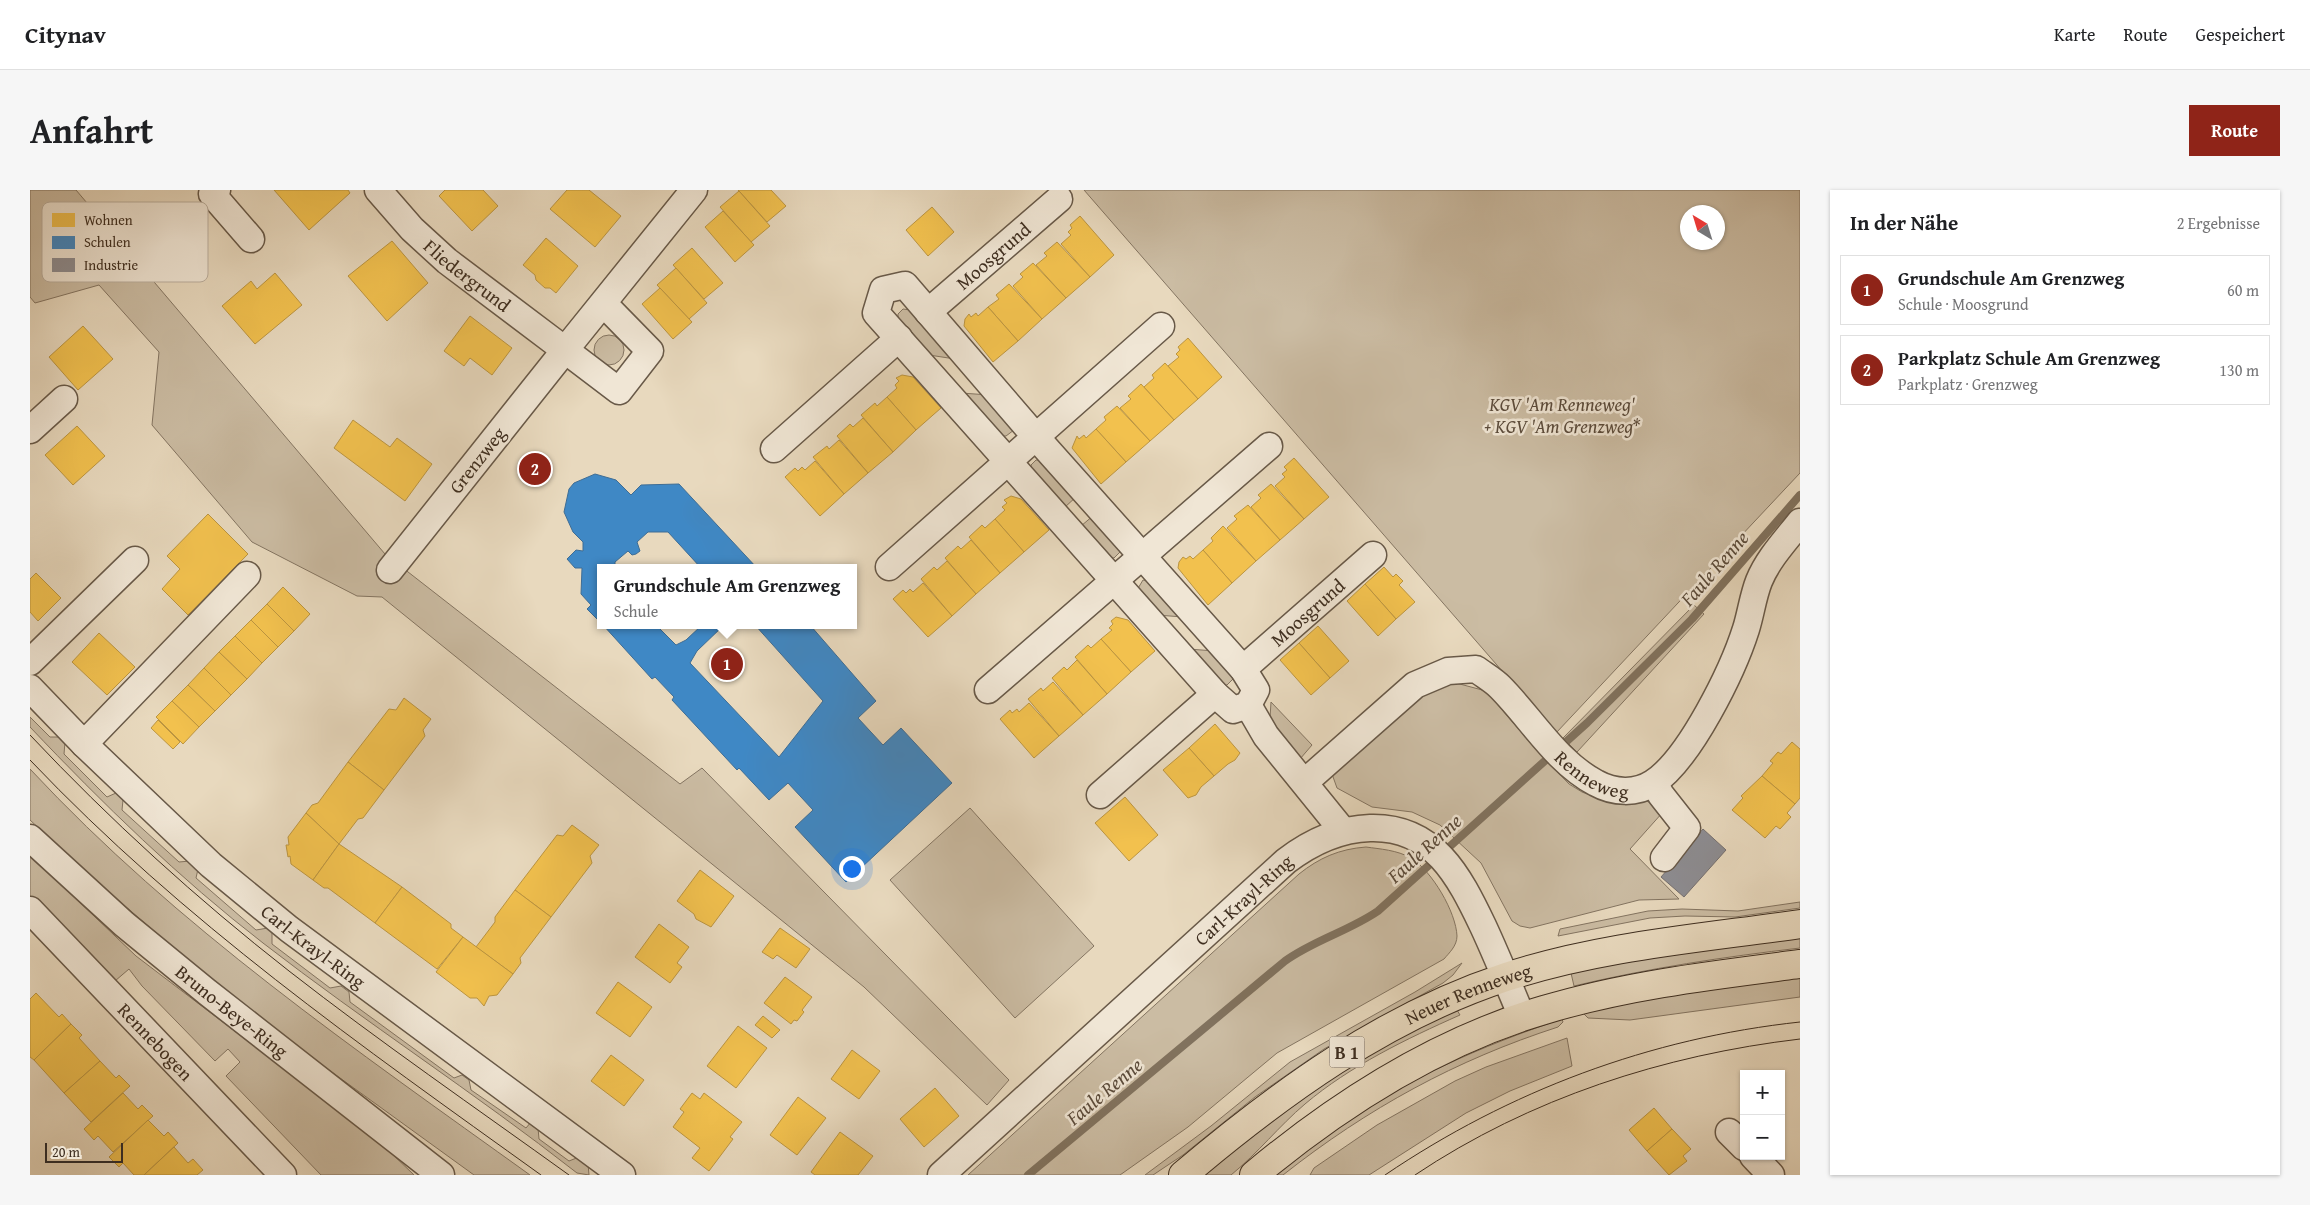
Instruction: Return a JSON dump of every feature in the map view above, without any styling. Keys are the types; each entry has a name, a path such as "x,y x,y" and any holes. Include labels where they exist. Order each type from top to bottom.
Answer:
{"main road":[{"name":"Neuer Renneweg","path":"1183,1175 1253,1118 1336,1059 1425,1010 1506,977 1562,962 1619,951 1800,924"},
{"name":"B 1","path":"1254,1175 1306,1133 1364,1094 1443,1050 1522,1017 1610,993 1668,982 1800,964"}],"street":[{"path":"217,190 212,194 251,239"},
{"name":"Fliedergrund","path":"378,190 412,229 447,261 565,350"},
{"name":"Grenzweg","path":"390,570 694,190"},
{"name":"Moosgrund","path":"928,312 1059,199"},
{"path":"905,285 928,312 1243,669 1256,690 1248,704 1233,710 1215,694 876,313 883,290 905,285"},
{"path":"565,350 619,391 650,351 603,303"},
{"path":"889,567 1161,326"},
{"path":"774,449 899,338"},
{"path":"30,430 64,399"},
{"path":"988,690 1269,446"},
{"name":"Renneweg","path":"1305,782 1415,685 1448,671 1476,669 1499,686 1569,764 1587,778 1611,790 1628,791 1654,783 1677,758 1710,710 1728,675 1746,630 1760,580 1775,553 1800,522"},
{"name":"Moosgrund","path":"1243,669 1373,555"},
{"path":"30,662 135,560"},
{"path":"84,744 247,575"},
{"name":"Carl-Krayl-Ring","path":"30,688 84,744 211,865 288,929 622,1175"},
{"path":"1100,795 1215,694"},
{"path":"1248,704 1266,736 1343,831"},
{"path":"1654,783 1687,828 1664,858"},
{"name":"Carl-Krayl-Ring","path":"941,1175 1286,861 1304,848 1343,831 1358,828 1388,829 1419,839 1448,864 1462,883 1506,977 1522,1017"},
{"name":"Bruno-Beye-Ring","path":"30,838 124,924 199,986 441,1175"},
{"name":"Rennebogen","path":"30,910 283,1175"},
{"path":"1757,1160 1772,1175"}],"green space":[{"path":"30,190 76,190 86,202 42,202 42,282 154,282 385,554 680,784 702,768 1009,1080 987,1105 864,987 382,597 357,596 252,542 152,425 159,352 99,285 35,303 30,297"},
{"name":"KGV 'Am Renneweg' + KGV 'Am Grenzweg*","path":"1084,190 1800,190 1800,473 1556,733"},
{"path":"903,309 911,310 955,359 929,355 898,321 898,314"},
{"path":"609,335 619,340 624,350 619,360 609,365 599,360 594,350 599,340"},
{"path":"961,393 989,395 1014,430 1006,436 998,436"},
{"path":"1036,460 1045,460 1077,496 1064,508 1032,473 1031,465"},
{"path":"1094,515 1119,545 1120,552 1114,558 1108,557 1081,526"},
{"path":"1143,580 1148,581 1183,617 1157,615 1137,590"},
{"path":"1694,605 1704,614 1577,752 1563,738"},
{"path":"1188,649 1215,651 1234,673 1233,679 1227,685 1221,685"},
{"path":"1456,683 1486,691 1538,752 1569,784 1582,792 1607,802 1618,803 1644,799 1663,812 1630,849 1679,899 1639,900 1530,928 1520,926 1512,921 1481,863 1440,825 1412,812 1372,807 1337,788 1332,774 1428,691"},
{"path":"1271,702 1312,745 1300,759 1270,718"},
{"path":"30,717 50,737 60,737 65,742 64,754 107,797 116,793 123,800 122,810 179,862 190,861 198,869 196,878 256,930 268,928 272,932 272,944 330,988 341,986 349,992 350,1002 454,1078 462,1075 469,1080 471,1090 526,1128 531,1122 538,1128 539,1139 569,1161 579,1157 588,1164 589,1175 577,1173 499,1114 341,1001 232,918 142,840 85,784 30,727"},
{"path":"30,769 87,827 146,882 207,934 334,1033 530,1175 474,1175 293,1044 190,962 97,882 30,820"},
{"path":"970,808 1094,946 1015,1018 890,880"},
{"path":"1366,847 1406,855 1419,864 1435,882 1448,904 1456,926 1457,940 1444,959 1277,1053 1188,1127 1120,1175 968,1175 1299,874 1314,863 1330,855"},
{"path":"30,855 136,956 291,1074 359,1122 414,1175 321,1175 226,1076 240,1062 228,1049 215,1061 142,986 129,969 115,981 30,896"},
{"path":"1800,902 1800,908 1735,917 1685,916 1650,918 1558,936 1560,929 1648,911 1682,909 1738,911"},
{"path":"1800,936 1800,948 1687,964 1574,986 1571,973 1624,962"},
{"path":"1462,963 1453,975 1443,983 1324,1049 1255,1097 1183,1155 1153,1175 1145,1175 1211,1126 1290,1062 1415,992"},
{"path":"1800,977 1800,997 1630,1020 1588,1018 1583,1013 1683,992"},
{"path":"1457,1010 1460,1015 1379,1054 1322,1090 1295,1112 1231,1175 1205,1175 1293,1105 1356,1062 1422,1025"},
{"path":"1562,1019 1563,1022 1558,1027 1484,1055 1414,1088 1347,1128 1283,1175 1272,1175 1333,1129 1387,1095 1473,1053"},
{"path":"1567,1038 1572,1066 1510,1091 1466,1113 1369,1175 1310,1175 1314,1168 1377,1125 1455,1081 1486,1067"}],"building: Wohnen":[{"path":"274,190 348,190 350,193 309,230"},
{"path":"445,190 483,190 498,206 472,231 439,196"},
{"path":"567,190 589,190 621,216 595,247 550,209"},
{"path":"738,190 771,190 786,206 767,222"},
{"path":"739,191 770,226 751,242 720,207"},
{"path":"932,207 954,232 928,256 906,230"},
{"path":"723,211 754,245 735,262 705,227"},
{"path":"1080,216 1114,255 1090,277 1061,244 1071,235 1068,232 1072,228 1070,225"},
{"path":"546,238 578,266 556,293 550,288 545,288 536,280 535,275 523,265"},
{"path":"392,241 428,283 387,321 348,276"},
{"path":"1057,242 1090,277 1066,298 1036,265 1047,256 1044,253"},
{"path":"692,248 723,283 704,299 673,265"},
{"path":"1033,263 1066,298 1042,319 1013,286 1023,277 1020,274"},
{"path":"676,268 707,303 689,319 657,285"},
{"path":"275,273 302,305 255,344 222,306 251,281 257,289"},
{"path":"1009,284 1042,319 1018,341 988,307 999,299 996,295"},
{"path":"660,288 692,322 673,339 642,304"},
{"path":"988,307 1018,341 993,362 964,326 965,319 969,314 971,317 976,313 978,316"},
{"path":"470,316 512,348 492,375 470,358 464,366 444,351"},
{"path":"83,326 113,359 78,390 49,357"},
{"path":"1188,338 1222,377 1198,399 1168,366 1179,357 1176,354 1180,350 1178,347"},
{"path":"1165,363 1198,399 1174,420 1144,387 1154,378 1152,375"},
{"path":"902,375 913,377 941,408 916,430 887,397 897,388 895,385 899,381 896,378"},
{"path":"1141,384 1174,420 1150,441 1120,408 1131,399 1128,396"},
{"path":"887,397 916,430 893,452 861,415 875,403 877,406"},
{"path":"1117,406 1150,441 1126,462 1096,429 1106,420 1104,417"},
{"path":"863,418 893,452 868,473 837,436 850,424 853,427"},
{"path":"353,420 390,447 397,438 432,464 405,501 334,448"},
{"path":"77,426 105,456 73,485 45,455"},
{"path":"1096,429 1126,462 1101,484 1072,448 1077,436 1079,439 1084,435 1086,438"},
{"path":"839,440 868,473 844,494 813,457 827,446 829,449"},
{"path":"1294,458 1329,497 1304,519 1275,486 1285,477 1282,474 1287,470 1284,467"},
{"path":"815,461 844,494 820,516 785,477 795,468 798,471 802,467 805,470"},
{"path":"1271,484 1304,519 1280,540 1251,507 1261,498 1258,495"},
{"path":"1011,496 1021,499 1049,530 1024,552 995,519 1005,510 1002,507 1007,503 1004,500"},
{"path":"1248,505 1280,540 1256,561 1227,528 1237,519 1234,516"},
{"path":"208,514 248,554 188,615 162,589 180,569 167,556"},
{"path":"995,519 1024,552 1000,573 969,537 982,525 985,528"},
{"path":"1223,526 1256,561 1232,583 1203,550 1213,541 1211,538"},
{"path":"971,540 1000,573 976,594 945,558 958,546 961,549"},
{"path":"1203,550 1232,583 1208,605 1178,568 1179,562 1183,557 1186,559 1190,556 1193,559"},
{"path":"947,561 976,594 952,616 921,579 934,567 937,570"},
{"path":"1384,567 1393,577 1396,574 1403,581 1399,585 1415,602 1396,619 1365,584"},
{"path":"36,573 61,598 38,621 30,612 30,579"},
{"path":"923,583 952,616 928,637 893,599 903,590 906,593 910,589 913,592"},
{"path":"1365,584 1396,619 1378,636 1347,601"},
{"path":"283,587 310,614 294,631 267,604"},
{"path":"267,604 294,631 278,647 251,620"},
{"path":"1116,617 1128,620 1155,651 1131,672 1101,639 1112,630 1109,628 1113,624 1111,621"},
{"path":"251,620 278,647 262,663 235,636"},
{"path":"1318,626 1349,661 1330,678 1299,643"},
{"path":"99,633 135,667 107,695 72,662"},
{"path":"235,636 262,663 247,679 219,652"},
{"path":"1101,639 1131,672 1107,694 1075,657 1088,645 1091,648"},
{"path":"1299,643 1330,678 1311,695 1280,660"},
{"path":"219,652 247,679 231,695 204,668"},
{"path":"1077,660 1107,694 1083,715 1052,678 1064,667 1067,670"},
{"path":"204,668 231,695 215,711 188,685"},
{"path":"1053,682 1083,715 1059,736 1028,699 1041,688 1043,691"},
{"path":"188,685 215,711 199,727 172,701"},
{"path":"404,698 431,719 423,730 425,736 384,790 348,762 389,709 396,710"},
{"path":"172,701 199,727 183,744 156,717"},
{"path":"1029,703 1059,736 1034,758 1000,719 1010,710 1012,713 1017,709 1019,712"},
{"path":"158,720 180,742 173,749 151,728"},
{"path":"1215,724 1240,753 1235,760 1214,776 1189,748"},
{"path":"1792,742 1800,749 1800,798 1795,804 1762,776 1773,763 1770,761 1778,752 1781,754"},
{"path":"1189,748 1214,776 1201,787 1196,795 1188,798 1163,770"},
{"path":"348,762 384,790 363,818 358,819 339,844 306,813 312,805 318,803"},
{"path":"1762,776 1795,804 1787,813 1791,817 1780,829 1776,826 1765,838 1732,810 1743,798 1741,796"},
{"path":"1125,797 1158,835 1129,861 1095,823"},
{"path":"306,813 339,844 313,880 291,864 286,845 289,845 288,837"},
{"path":"572,825 599,845 590,856 592,863 551,917 515,890 557,835 563,836"},
{"path":"339,844 402,887 375,923 328,888 324,888 313,880"},
{"path":"700,870 734,896 711,927 696,919 694,914 677,901"},
{"path":"402,887 451,924 451,928 463,937 437,969 375,923"},
{"path":"515,890 551,917 520,958 521,963 513,974 476,947 495,922 495,917"},
{"path":"659,924 689,947 677,963 682,967 670,983 635,957"},
{"path":"780,928 810,949 796,968 777,955 773,959 762,952"},
{"path":"463,937 513,974 497,995 489,996 484,1006 477,998 470,998 436,972"},
{"path":"785,977 812,997 802,1010 804,1012 797,1021 794,1020 791,1024 764,1003"},
{"path":"618,982 652,1007 630,1037 596,1013"},
{"path":"36,993 59,1017 62,1014 71,1024 34,1060 30,1057 30,999"},
{"path":"763,1016 780,1030 772,1038 755,1025"},
{"path":"71,1024 82,1035 79,1038 100,1061 64,1093 34,1060"},
{"path":"738,1026 767,1048 736,1088 707,1066"},
{"path":"852,1050 880,1071 859,1099 831,1079"},
{"path":"611,1055 644,1080 624,1106 591,1081"},
{"path":"100,1061 116,1078 119,1075 130,1086 91,1122 64,1093"},
{"path":"935,1088 959,1116 924,1147 900,1119"},
{"path":"123,1093 138,1109 142,1105 153,1116 113,1152 98,1136 94,1140 84,1129"},
{"path":"692,1093 700,1099 704,1093 742,1122 730,1137 733,1139 709,1171 692,1158 700,1148 673,1127 684,1112 680,1109"},
{"path":"798,1097 826,1118 797,1155 770,1135"},
{"path":"1654,1108 1672,1129 1647,1151 1629,1130"},
{"path":"148,1120 164,1136 168,1132 178,1143 144,1175 134,1175 123,1163 119,1167 109,1157"},
{"path":"1672,1129 1691,1149 1683,1156 1687,1161 1669,1175 1647,1151"},
{"path":"840,1132 873,1156 858,1175 815,1175 811,1172"},
{"path":"174,1147 188,1163 193,1159 203,1170 197,1175 144,1175"}],"building: Schulen":[{"path":"595,474 616,480 631,495 641,485 679,484 753,564 697,564 668,532 648,532 637,542 640,551 636,554 632,555 628,551 615,564 597,564 597,619 587,609 591,605 581,594 582,568 575,568 567,559 576,550 583,551 583,542 573,532 564,512 569,489 574,483"},
{"path":"607,629 660,629 676,645 686,640 698,629 720,629 697,651 690,663 779,757 823,701 759,629 813,629 876,701 858,718 883,745 901,728 952,783 846,882 795,827 813,810 788,783 769,800 739,768 737,770 672,700 674,697 655,677 652,679"}],"building: Industrie":[{"path":"1703,829 1726,850 1684,897 1661,877"}],"waterway":[{"name":"Faule Renne","path":"1028,1175 1285,961 1378,911 1587,723 1692,619 1800,495"}],"tram line":[{"path":"30,735 91,798 155,858 255,944 358,1023 569,1175"},
{"path":"30,760 149,875 275,980 406,1078 541,1175"},
{"path":"1385,1175 1432,1145 1481,1118 1531,1094 1583,1073 1635,1055 1689,1041 1744,1030 1800,1022"},
{"path":"1415,1175 1459,1148 1505,1124 1551,1102 1600,1084 1699,1056 1749,1046 1800,1039"}],"place":[{"name":"Parkplatz Schule Am Grenzweg","path":"535,469"},
{"name":"Grundschule Am Grenzweg","path":"727,664"}]}
